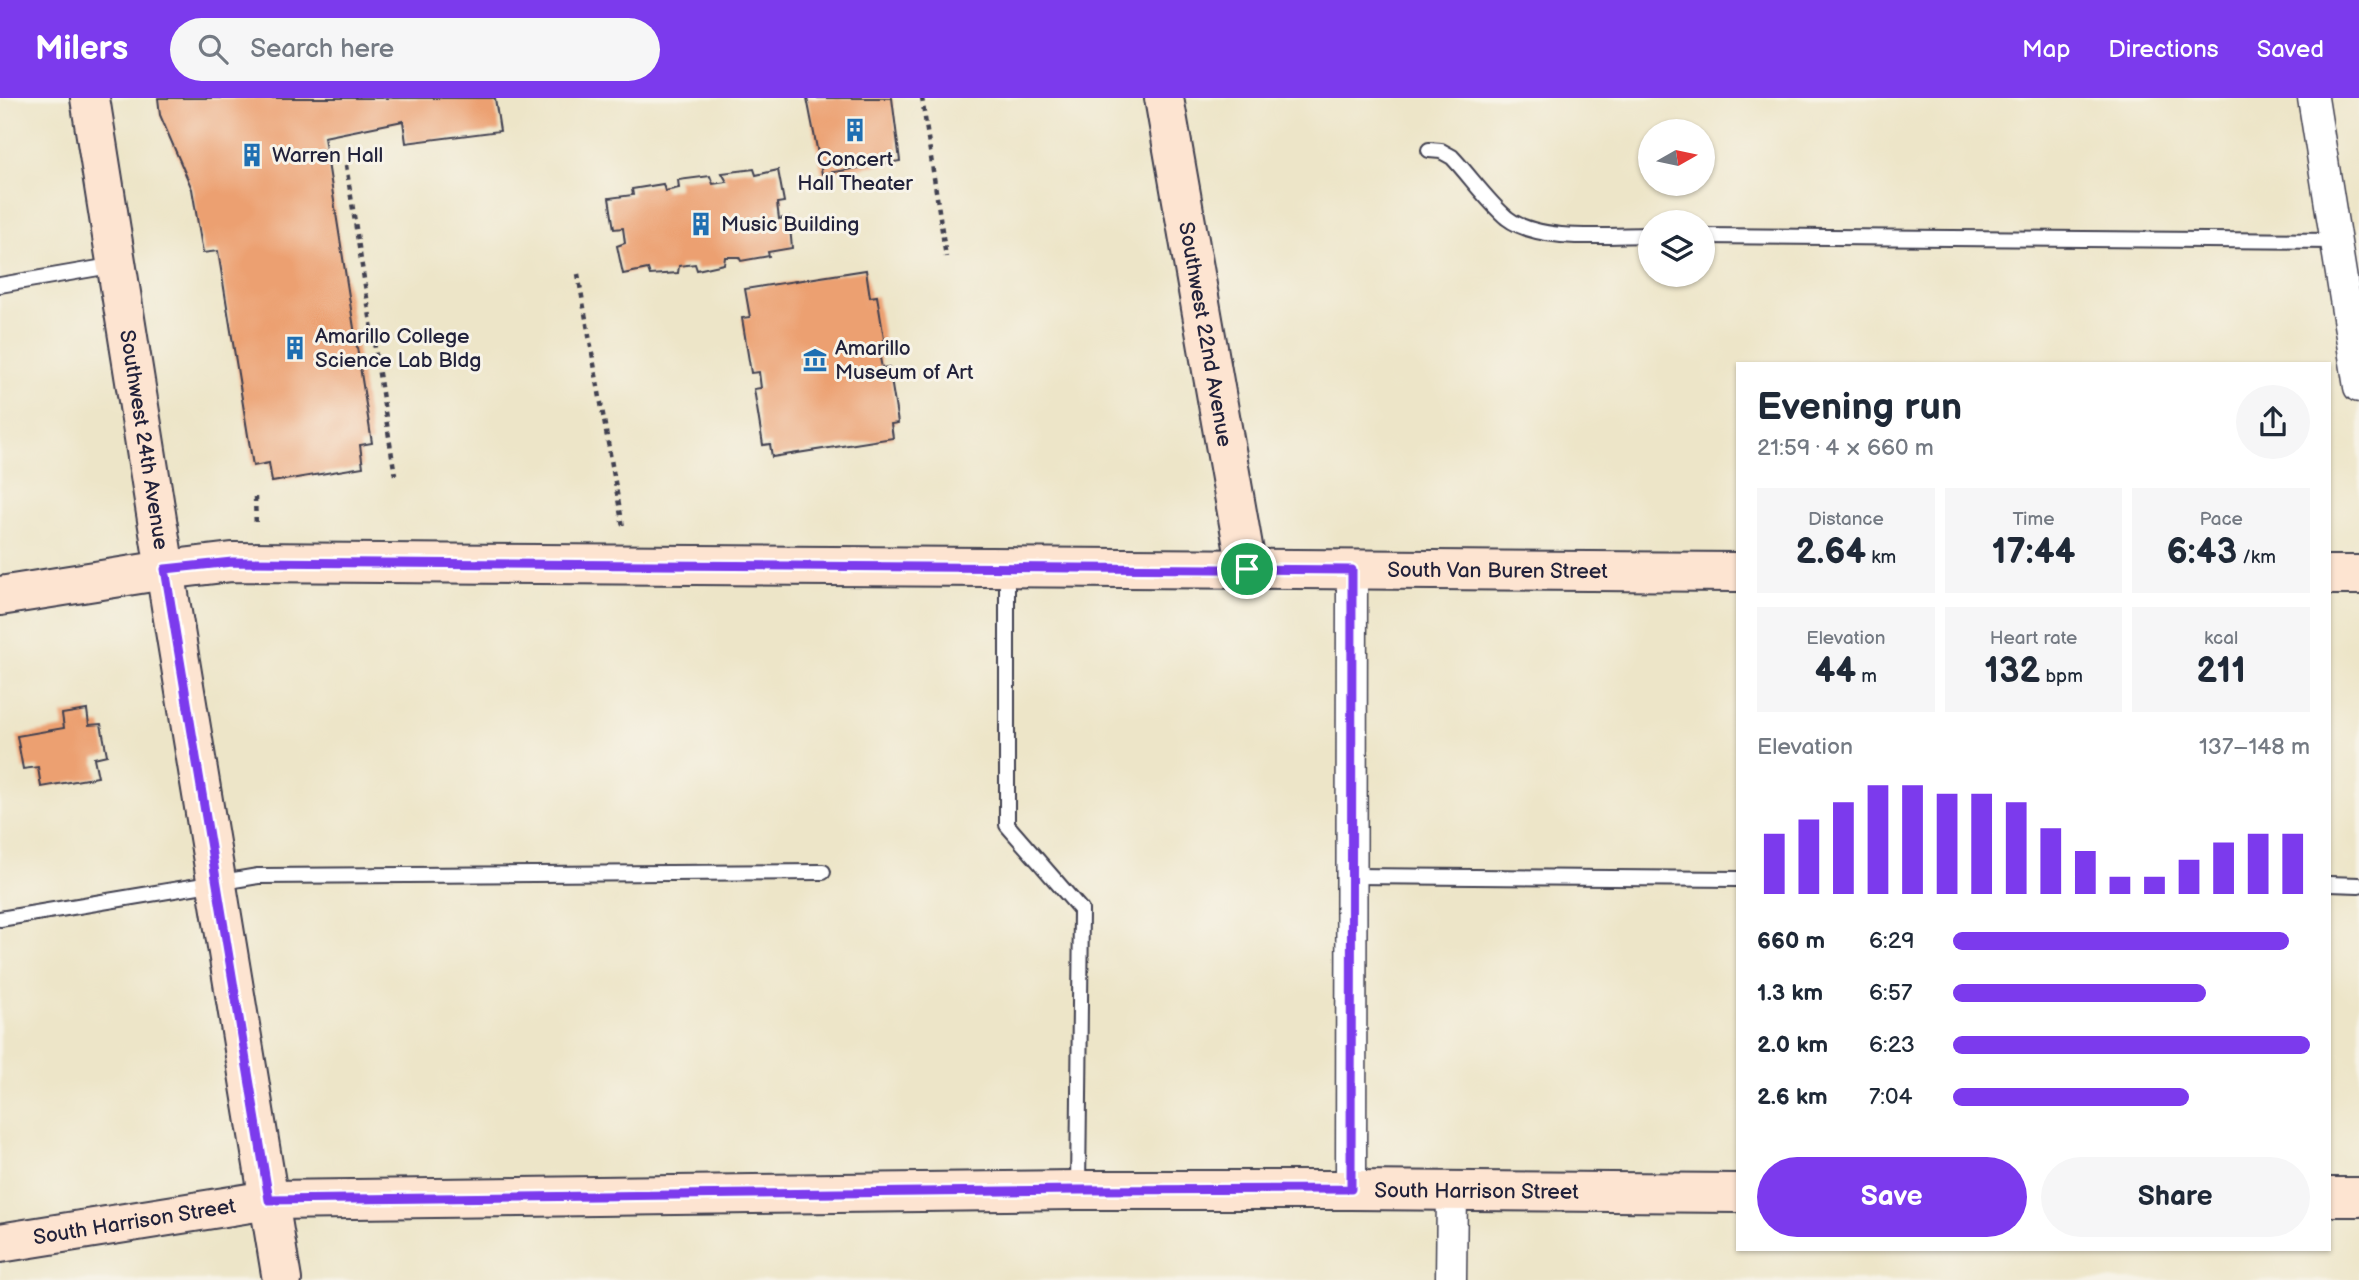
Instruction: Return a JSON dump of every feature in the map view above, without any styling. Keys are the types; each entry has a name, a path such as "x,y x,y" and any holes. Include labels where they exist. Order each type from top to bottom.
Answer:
{"main road":[{"name":"Southwest 24th Avenue","path":"90,98 282,1280"},
{"name":"Southwest 22nd Avenue","path":"1164,98 1247,569"},
{"name":"South Van Buren Street","path":"0,596 165,569 232,562 1736,572"},
{"path":"2331,575 2359,575"},
{"name":"South Harrison Street","path":"0,1243 269,1200 1078,1190 1351,1189 1736,1193"},
{"path":"2331,1197 2359,1197"}],"street":[{"path":"2313,98 2341,255 2359,387"},
{"path":"1351,1189 1352,570"},
{"path":"1451,1280 1452,1191"}],"lane":[{"path":"1429,150 1452,156 1506,217 1525,229 1548,234 1638,235"},
{"path":"1715,236 2341,255"},
{"path":"0,285 117,265"},
{"path":"1007,567 1007,825 1081,910 1078,1190"},
{"path":"0,919 258,876 823,872"},
{"path":"1351,876 1736,879"},
{"path":"2331,884 2359,885"}],"path":[{"path":"922,98 946,257"},
{"path":"346,166 395,475"},
{"path":"578,274 623,528"}],"building":[{"name":"Amarillo College Science Lab Bldg","path":"158,98 495,98 500,131 406,143 403,121 324,137 372,443 360,445 363,467 272,482 269,463 253,466 218,251 203,253 192,189 160,115"},
{"name":"Concert Hall Theater","path":"807,98 892,98 900,161 822,174"},
{"name":"Music Building","path":"754,169 756,175 778,170 784,202 777,203 779,219 789,217 792,248 741,261 739,257 725,257 724,264 697,270 695,264 679,266 678,273 650,275 648,269 623,274 617,246 625,243 623,228 614,229 609,198 633,195 632,189 663,184 665,191 679,188 678,180 710,176 713,184 727,182 722,173"},
{"name":"Amarillo Museum of Art","path":"866,270 870,297 877,296 886,351 879,353 882,368 889,367 898,423 891,424 893,438 772,457 770,444 763,445 754,389 761,388 759,372 751,373 742,318 750,317 745,289"},
{"path":"87,710 89,725 101,724 107,755 94,758 98,777 41,787 38,767 23,769 17,736 64,728 62,714"}],"place":[{"name":"Concert Hall Theater","path":"855,130"},
{"name":"Warren Hall","path":"252,155"},
{"name":"Music Building","path":"701,224"},
{"name":"Amarillo College Science Lab Bldg","path":"295,348"},
{"name":"Amarillo Museum of Art","path":"815,360"}],"route":[{"path":"232,562 1247,569 1352,570 1351,1189 269,1200 165,569 232,562"}]}
